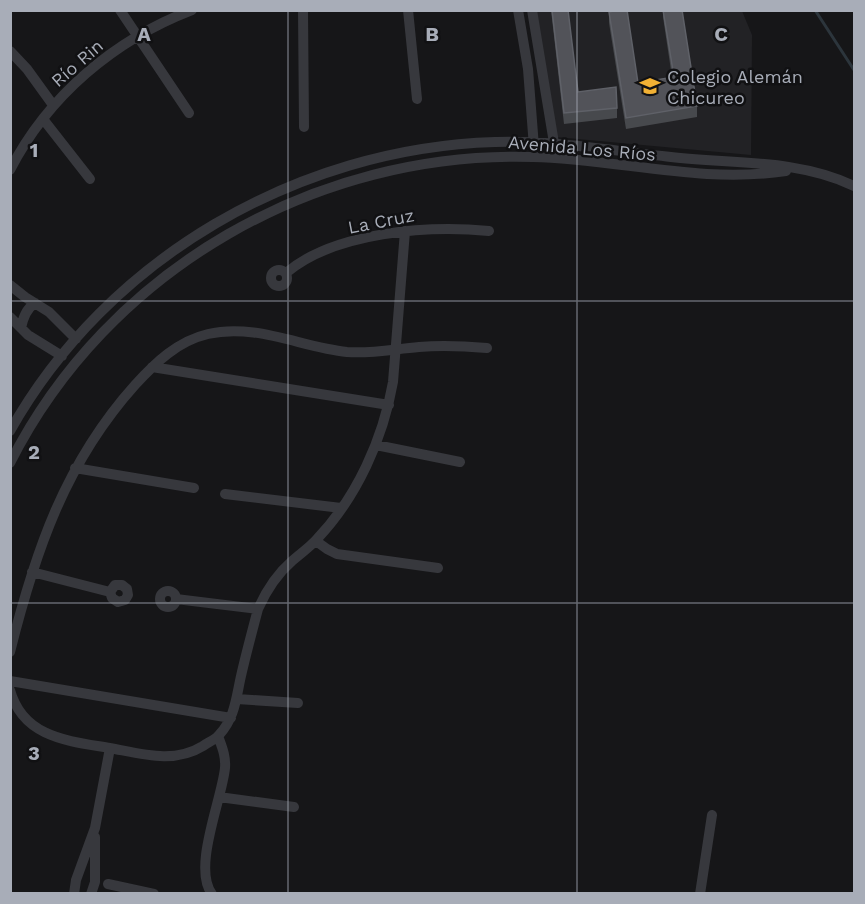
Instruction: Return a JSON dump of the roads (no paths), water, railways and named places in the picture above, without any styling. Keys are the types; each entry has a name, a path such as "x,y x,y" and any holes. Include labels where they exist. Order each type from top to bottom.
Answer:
{"street":[{"path":"120,10 189,113"},
{"name":"Río Rin","path":"10,170 53,105 90,70 139,36 192,10"},
{"path":"303,10 304,127"},
{"path":"408,10 417,99"},
{"path":"518,10 528,69 535,142 533,157"},
{"path":"532,10 555,142 555,158"},
{"path":"10,51 27,69 53,105"},
{"path":"528,69 542,68"},
{"path":"43,119 90,179"},
{"name":"Avenida Los Ríos","path":"10,431 40,384 76,339 114,300 157,264 204,231 274,192 316,176 374,159 423,148 474,143 555,142 800,169 833,177 855,186"},
{"name":"Avenida Los Ríos","path":"10,463 58,386 87,349 124,312 176,268 220,238 262,215 320,189 425,164 474,158 555,158 646,170 744,176 800,169"},
{"path":"721,162 721,175"},
{"path":"316,176 320,189"},
{"name":"La Cruz","path":"286,273 294,266 335,247 365,239 405,231 446,228 489,231"},
{"path":"10,690 14,710 46,734 69,742 152,757 178,756 198,749 218,736 231,718 258,609 264,594 290,562 316,541 341,508 376,445 389,405 396,351 405,231"},
{"path":"10,285 49,312 76,339"},
{"path":"114,300 122,305 124,312"},
{"path":"21,328 23,317 29,307 35,303"},
{"path":"10,317 28,335 62,356"},
{"path":"10,652 32,572 54,512 75,468 117,407 152,368 171,351 191,339 222,331 269,335 347,352 396,351 443,346 487,348"},
{"path":"152,368 389,405"},
{"path":"376,445 460,462"},
{"path":"75,468 194,488"},
{"path":"225,494 341,508"},
{"path":"316,541 337,554 438,568"},
{"path":"32,572 111,592"},
{"path":"176,599 258,609"},
{"path":"10,681 231,718"},
{"path":"237,699 298,703"},
{"path":"210,893 205,882 205,859 225,767 224,752 218,736"},
{"path":"74,894 76,880 95,828 110,748"},
{"path":"219,797 294,807"},
{"path":"700,894 712,815"},
{"path":"92,894 95,882 95,828"},
{"path":"108,884 154,894"}],"waterway":[{"path":"815,10 854,70"}],"place":[{"name":"Colegio Alemán Chicureo","path":"650,86"}]}
